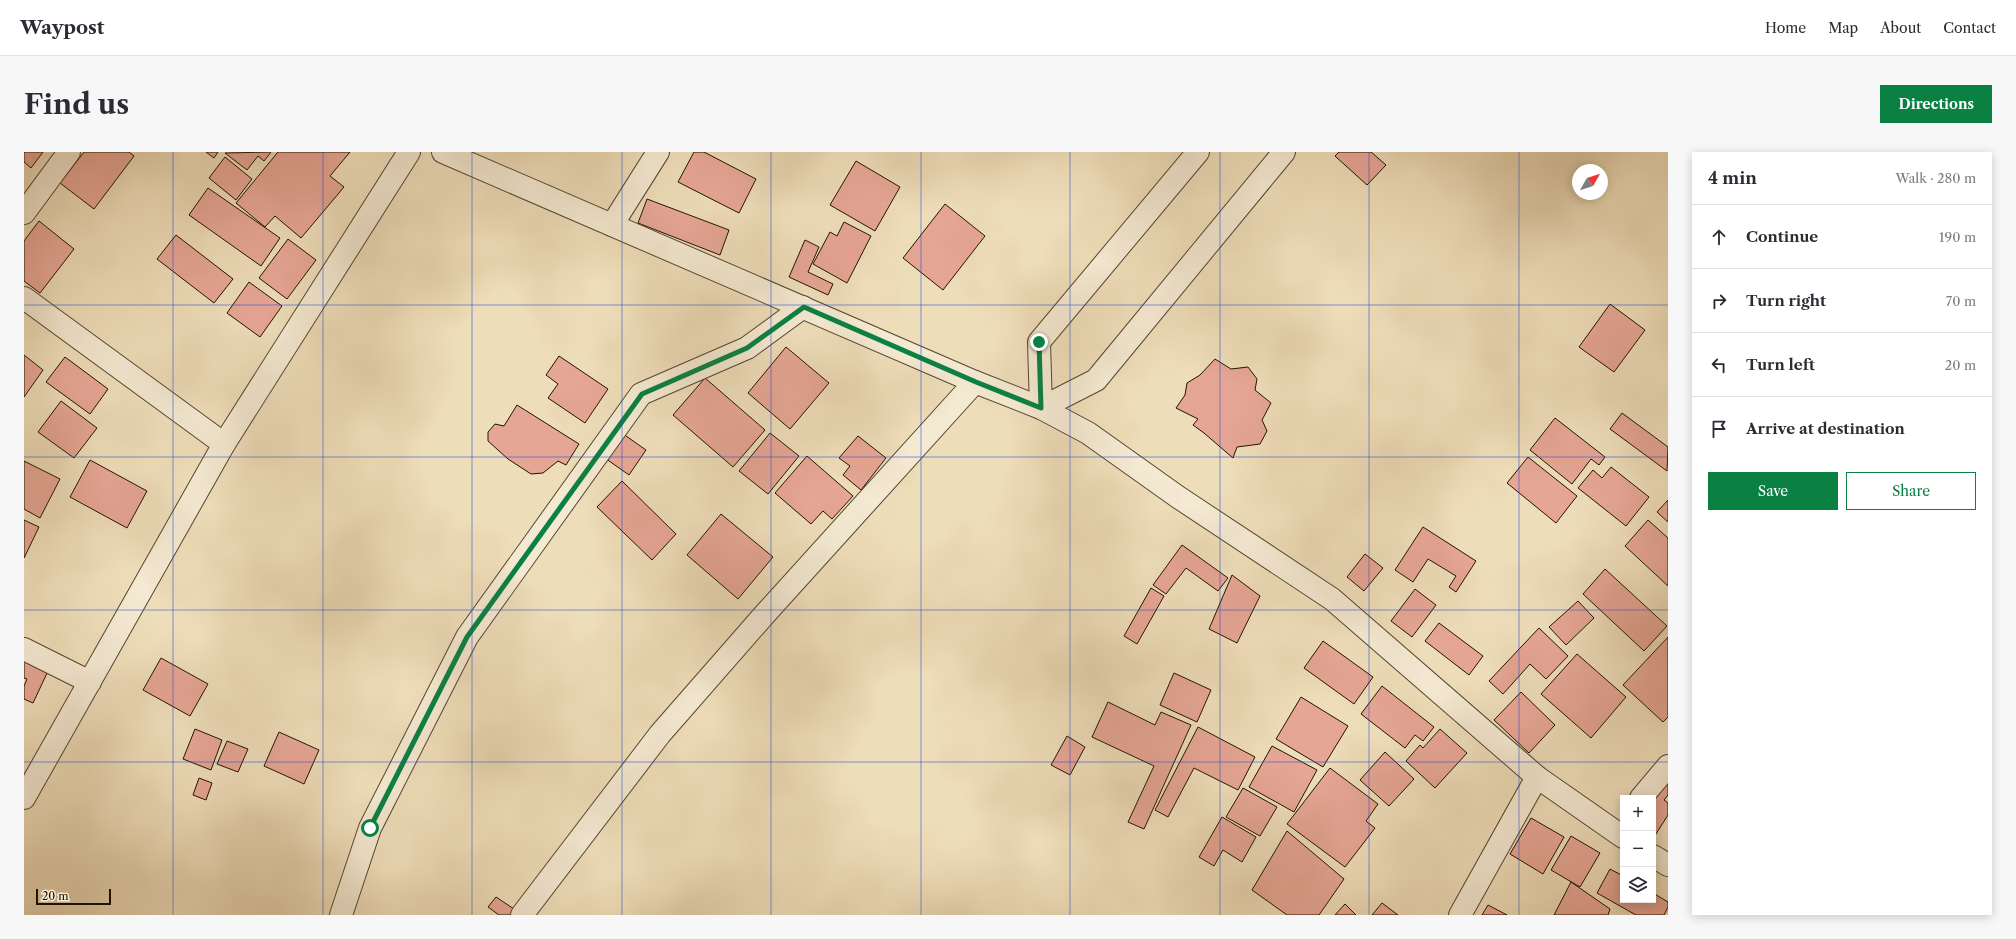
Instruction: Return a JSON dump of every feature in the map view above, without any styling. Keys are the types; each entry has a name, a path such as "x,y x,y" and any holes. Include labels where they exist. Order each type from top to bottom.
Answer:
{"street":[{"path":"24,213 69,152"},
{"path":"24,798 224,444 409,152"},
{"path":"443,152 976,382 1041,408 1088,433 1178,497 1332,599 1537,778 1620,829"},
{"path":"612,225 658,152"},
{"path":"1041,408 1039,342 1198,152"},
{"path":"1041,408 1096,380 1284,152"},
{"path":"24,298 224,444"},
{"path":"341,915 370,828 467,637 642,394 747,348 804,307"},
{"path":"522,915 660,734 766,614 976,382"},
{"path":"24,649 90,682"},
{"path":"1644,795 1668,766"},
{"path":"1460,915 1537,778"},
{"path":"1656,858 1668,865"}],"building":[{"path":"24,152 43,152 31,168 24,162"},
{"path":"84,152 129,152 134,156 94,209 60,183"},
{"path":"206,152 218,152 214,158"},
{"path":"271,152 264,161 258,156 247,170 225,153"},
{"path":"278,152 350,152 330,176 344,187 301,238 275,216 265,227 236,203"},
{"path":"694,152 704,152 756,179 739,213 678,182"},
{"path":"1339,152 1371,152 1386,165 1367,185 1335,156"},
{"path":"225,157 252,179 236,200 209,178"},
{"path":"856,161 900,187 875,231 830,205"},
{"path":"208,188 280,238 261,266 189,215"},
{"path":"647,199 729,230 720,255 638,223"},
{"path":"945,204 985,236 943,290 903,258"},
{"path":"39,221 74,249 40,293 24,281 24,241"},
{"path":"844,222 871,236 847,283 813,264 830,232 837,236"},
{"path":"176,235 233,279 214,303 157,259"},
{"path":"288,239 316,260 287,299 259,278"},
{"path":"805,240 819,247 808,272 833,284 828,295 789,277"},
{"path":"249,282 282,306 260,337 227,313"},
{"path":"1610,304 1645,330 1614,372 1579,347"},
{"path":"786,347 829,383 790,429 748,393"},
{"path":"24,355 43,370 24,397"},
{"path":"559,356 608,389 585,423 548,398 558,384 546,375"},
{"path":"65,357 108,389 90,414 46,382"},
{"path":"1215,359 1231,369 1248,367 1257,379 1255,390 1271,403 1262,420 1267,431 1260,444 1237,447 1233,458 1193,425 1198,419 1176,408 1185,395 1187,383 1200,375"},
{"path":"705,378 765,430 733,467 673,415"},
{"path":"61,401 97,428 74,458 38,432"},
{"path":"517,405 579,444 566,465 558,461 543,473 531,474 508,459 488,441 488,432 495,424 504,426"},
{"path":"1622,413 1668,447 1667,471 1610,429"},
{"path":"1555,418 1605,457 1599,465 1591,459 1572,484 1530,450"},
{"path":"619,431 646,450 629,475 602,456"},
{"path":"770,433 799,456 768,494 739,471"},
{"path":"858,436 886,458 861,490 843,475 850,466 839,458"},
{"path":"807,456 853,496 832,519 823,511 811,524 775,493"},
{"path":"1528,457 1577,496 1556,523 1507,483"},
{"path":"90,460 147,491 127,528 70,497"},
{"path":"24,461 60,479 40,518 24,509"},
{"path":"1611,467 1649,497 1626,526 1578,488 1593,470 1602,478"},
{"path":"622,481 676,534 652,560 597,507"},
{"path":"1668,500 1668,522 1657,512"},
{"path":"721,514 773,557 738,599 687,555"},
{"path":"24,520 39,527 24,558"},
{"path":"1648,520 1668,538 1668,586 1625,546"},
{"path":"1423,527 1476,561 1456,592 1449,587 1456,576 1428,559 1413,582 1395,570"},
{"path":"1182,545 1228,578 1218,591 1186,568 1166,594 1153,585"},
{"path":"1365,554 1383,568 1364,591 1347,577"},
{"path":"1605,569 1667,626 1644,651 1583,594"},
{"path":"1232,575 1260,596 1237,643 1209,629"},
{"path":"1151,588 1164,596 1137,644 1124,636"},
{"path":"1415,589 1436,605 1412,637 1391,621"},
{"path":"1578,601 1594,618 1566,645 1549,627"},
{"path":"1439,623 1483,656 1469,675 1425,641"},
{"path":"1539,628 1568,656 1546,679 1530,664 1503,694 1489,681"},
{"path":"1668,637 1668,717 1663,722 1623,685"},
{"path":"1323,641 1373,677 1354,704 1304,668"},
{"path":"1577,654 1626,697 1591,738 1541,694"},
{"path":"24,658 49,669 33,703 24,699 24,686 27,679 24,678"},
{"path":"161,658 208,684 190,716 143,690"},
{"path":"1174,673 1211,690 1197,722 1160,705"},
{"path":"1382,686 1434,727 1423,741 1415,735 1405,748 1361,714"},
{"path":"1521,692 1555,725 1529,753 1494,720"},
{"path":"1301,697 1348,726 1323,767 1276,739"},
{"path":"1108,702 1155,725 1161,712 1191,725 1144,829 1128,822 1154,766 1092,737"},
{"path":"1198,727 1255,757 1238,790 1194,768 1168,817 1155,810"},
{"path":"195,729 222,740 211,770 183,759"},
{"path":"1440,729 1467,753 1435,788 1406,761 1420,745 1423,748"},
{"path":"279,732 319,750 304,784 264,766"},
{"path":"1067,736 1085,747 1070,775 1051,765"},
{"path":"227,741 248,749 238,772 217,764"},
{"path":"1272,746 1317,770 1294,812 1249,787"},
{"path":"1385,752 1414,779 1389,806 1360,780"},
{"path":"1330,768 1378,804 1366,821 1375,828 1345,867 1287,824"},
{"path":"199,778 212,783 206,800 193,795"},
{"path":"1668,782 1668,795 1664,800 1668,803 1668,815 1656,834 1656,795"},
{"path":"1243,788 1277,807 1260,836 1226,817"},
{"path":"1222,817 1256,837 1242,862 1223,850 1214,866 1199,857"},
{"path":"1531,818 1564,837 1543,874 1510,854"},
{"path":"1287,831 1344,879 1319,915 1287,915 1252,890"},
{"path":"1571,836 1600,853 1580,887 1551,870"},
{"path":"1610,869 1620,874 1620,903 1656,903 1656,895 1668,902 1668,907 1664,915 1636,915 1597,893"},
{"path":"1571,882 1610,909 1608,915 1554,915"},
{"path":"496,897 517,911 514,915 499,915 488,907"},
{"path":"1382,903 1398,915 1372,915"},
{"path":"1345,904 1356,915 1335,915"},
{"path":"1488,905 1507,915 1482,915"}],"route":[{"path":"370,828 467,637 642,394 747,348 804,307 976,382 1041,408 1039,342"}]}
